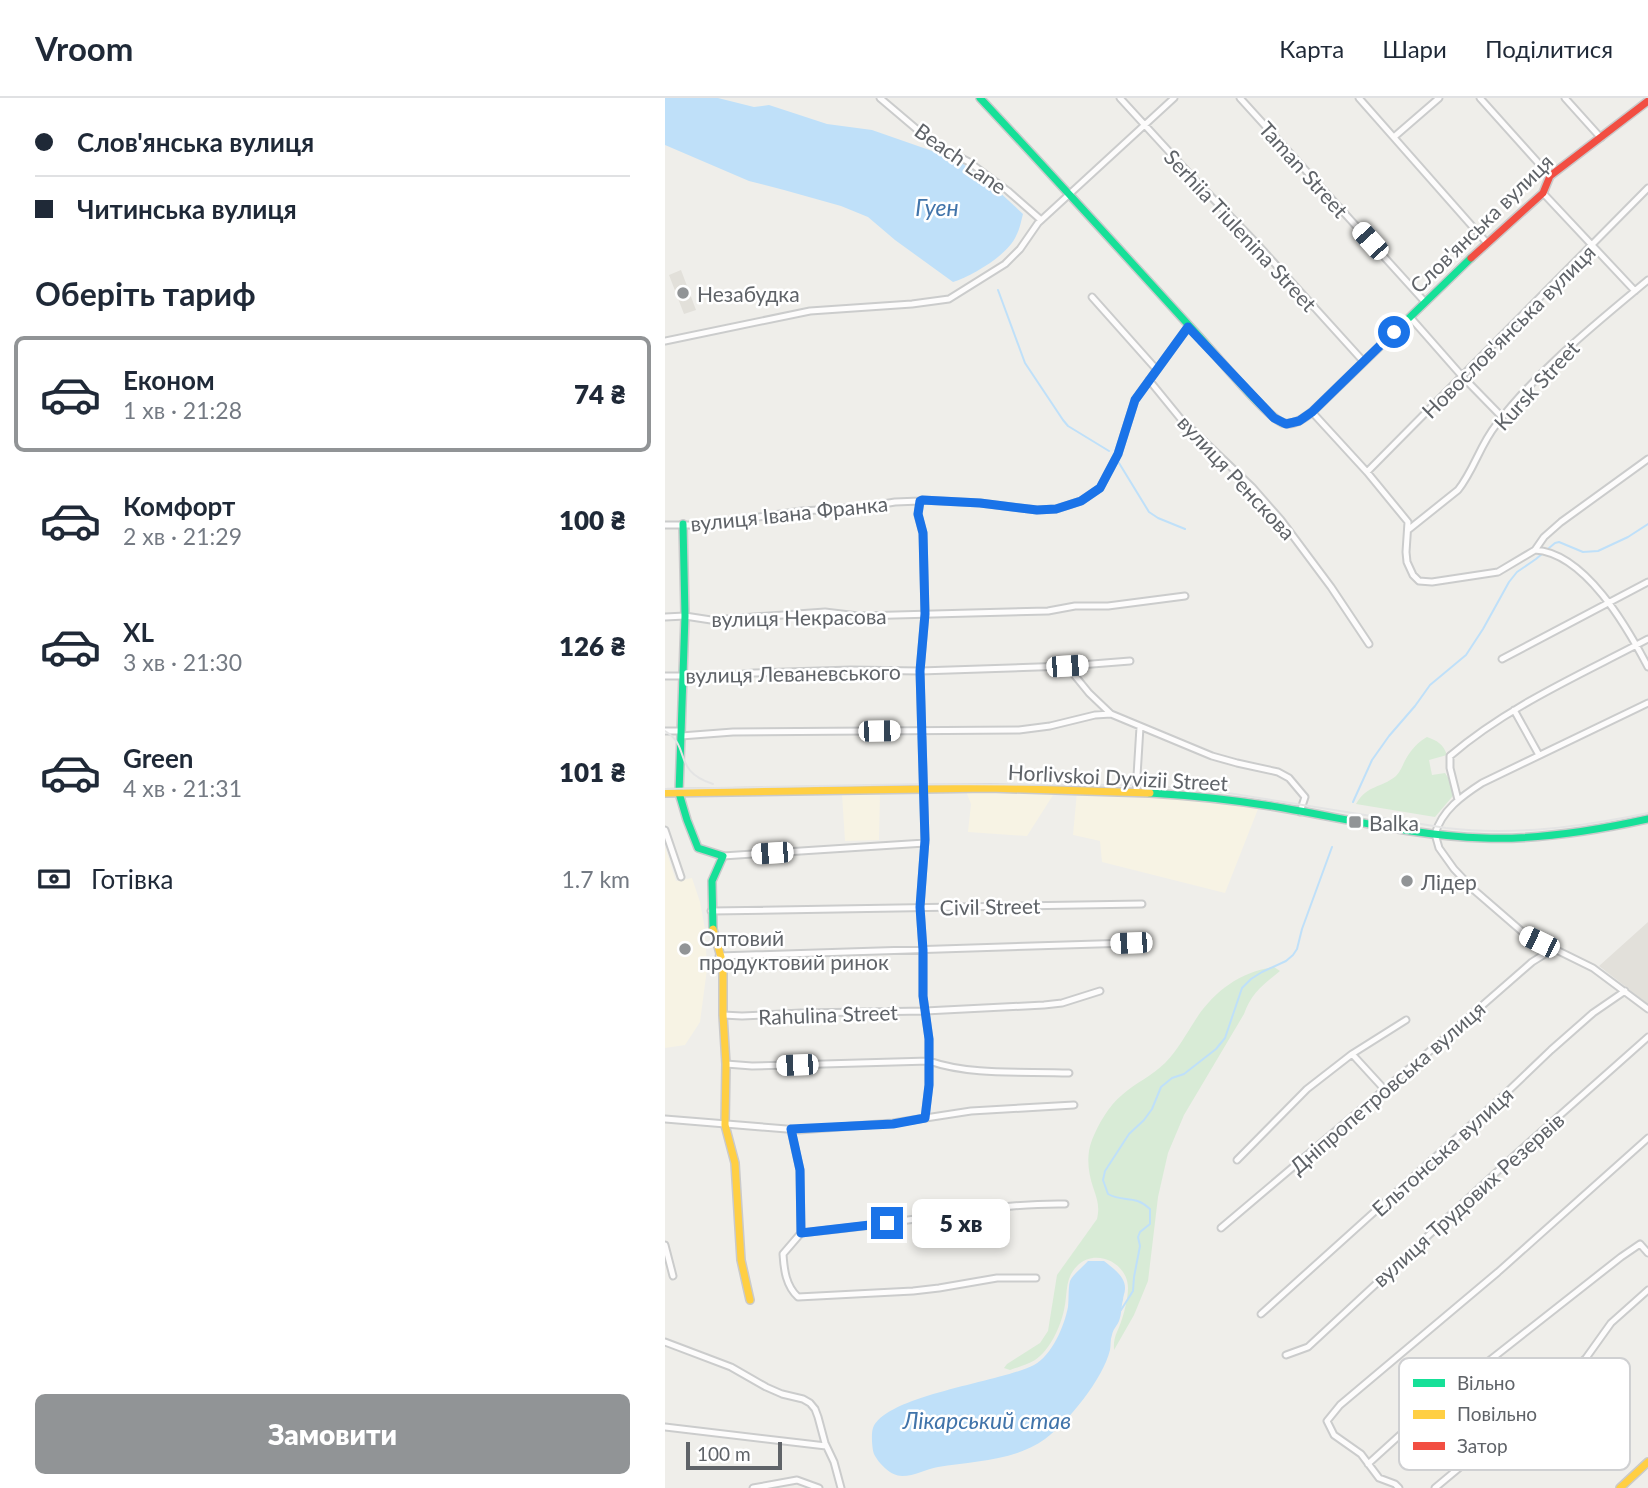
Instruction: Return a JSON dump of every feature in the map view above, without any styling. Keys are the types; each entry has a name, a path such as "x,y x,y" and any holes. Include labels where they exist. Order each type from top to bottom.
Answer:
{"street":[{"name":"Beach Lane","path":"880,98 933,143 969,162 1041,220"},
{"path":"980,98 1188,327"},
{"name":"Serhiia Tiulenina Street","path":"1120,98 1363,362"},
{"path":"665,341 810,311 949,299 1005,264 1020,249 1041,220 1174,98"},
{"name":"Taman Street","path":"1240,98 1425,302"},
{"path":"1359,98 1487,243"},
{"path":"1394,137 1439,98"},
{"path":"1480,98 1550,176"},
{"path":"1565,98 1601,138"},
{"name":"Слов'янська вулиця","path":"1188,327 1264,408 1280,422 1293,424 1312,412 1487,243 1543,193 1550,176 1647,100"},
{"name":"Новослов'янська вулиця","path":"1367,472 1648,188"},
{"path":"1543,193 1635,291"},
{"name":"Kursk Street","path":"1408,530 1458,490 1502,417 1552,362 1648,280"},
{"path":"1093,298 1157,370"},
{"path":"1410,317 1502,417"},
{"name":"вулиця Івана Франка","path":"665,525 702,525 802,511 922,500 1037,510 1056,509 1081,501 1100,488 1118,454 1135,400 1188,327"},
{"name":"вулиця Ренскова","path":"1149,380 1181,418 1252,487 1281,520 1369,644"},
{"path":"1312,412 1408,522 1407,562 1419,581 1431,582 1497,572 1540,551 1564,559 1610,603 1648,667"},
{"path":"1540,551 1544,537 1561,522 1648,459"},
{"path":"920,501 918,514 923,533 925,614 920,671 925,795 925,843 920,907 923,996 929,1039 929,1085 925,1118"},
{"path":"683,524 685,616 679,793 698,848 723,856 925,843"},
{"path":"1502,659 1648,582"},
{"name":"вулиця Некрасова","path":"665,617 685,616 711,620 825,612 858,616 1048,611 1185,596"},
{"path":"1458,800 1450,768 1450,756 1486,727 1514,710 1648,639"},
{"name":"вулиця Леваневського","path":"665,676 851,670 920,671 1130,662"},
{"path":"1067,666 1111,714 1212,756 1284,775 1305,797 1300,812"},
{"path":"1648,703 1482,783 1443,815 1435,834 1436,842 1446,860 1474,890 1526,935 1579,960 1648,1009"},
{"path":"1514,710 1539,755"},
{"path":"665,731 1019,730 1111,714"},
{"path":"1136,792 1140,727"},
{"name":"Horlivskoi Dyvizii Street","path":"665,793 923,788 1136,792 1211,798 1435,834 1496,838 1553,836 1648,819"},
{"path":"665,830 681,877"},
{"path":"723,856 712,881 711,911 712,926 723,964 725,1125 735,1163 741,1260 750,1300"},
{"name":"Civil Street","path":"711,911 1142,904"},
{"path":"719,956 1131,943"},
{"name":"Дніпропетровська вулиця","path":"1221,1228 1532,962 1553,949"},
{"name":"Ельтонська вулиця","path":"1261,1314 1551,1050 1593,1013 1625,991"},
{"name":"Rahulina Street","path":"723,1015 925,1011 1044,1005 1062,1003 1100,992"},
{"path":"1237,1160 1307,1089 1352,1054 1406,1020"},
{"name":"вулиця Трудових Резервів","path":"1286,1355 1308,1346 1648,1037"},
{"path":"1352,1054 1385,1090"},
{"path":"726,1065 929,1061 941,1066 991,1071 1069,1073"},
{"path":"665,1119 791,1129 893,1124 971,1111 1074,1105"},
{"path":"791,1129 800,1170 801,1233 783,1254 785,1272 792,1291 798,1297 926,1290 997,1278 1036,1278"},
{"path":"1399,1488 1379,1478 1361,1454 1334,1435 1327,1421 1340,1405 1497,1272 1648,1138"},
{"path":"801,1233 998,1207 1035,1203 1065,1204"},
{"path":"1493,1358 1640,1244 1648,1253"},
{"path":"665,1245 673,1276"},
{"path":"1586,1358 1611,1323 1648,1290"},
{"path":"665,1342 731,1367 782,1394 810,1403 818,1418 841,1488"},
{"path":"665,1427 826,1446"},
{"path":"1368,1464 1399,1436"},
{"path":"1620,1488 1648,1462"},
{"path":"1435,1488 1456,1470"},
{"path":"753,1488 797,1480 819,1488"}],"shaded area":[{"name":"Незабудка","path":"681,270 696,310 684,314 669,275"},
{"path":"966,791 1055,792 1027,836 968,832 971,804"},
{"path":"1077,792 1178,798 1258,809 1225,893 1102,862 1100,841 1073,835"},
{"path":"842,794 880,794 879,840 845,841"},
{"name":"Оптовий продуктовий ринок","path":"665,847 676,881 692,878 705,929 707,969 700,1022 685,1045 665,1048"},
{"path":"1648,922 1648,1004 1599,966"}],"green space":[{"path":"1427,737 1440,743 1447,755 1429,760 1432,775 1445,773 1457,791 1435,817 1356,804 1365,793 1396,776 1411,751"},
{"path":"1274,967 1280,971 1251,1000 1184,1115 1168,1153 1158,1197 1148,1281 1134,1315 1114,1350 1115,1337 1127,1299 1127,1279 1117,1265 1102,1258 1093,1258 1078,1265 1070,1275 1060,1324 1045,1350 1029,1363 1010,1370 1004,1368 1040,1343 1048,1331 1057,1275 1097,1219 1098,1206 1088,1163 1089,1152 1094,1134 1108,1110 1117,1099 1165,1063 1203,1009 1220,991 1251,973"}],"water":[{"name":"Гуен","path":"665,98 718,98 754,107 769,105 827,124 872,130 958,160 995,188 1023,214 1019,231 998,257 970,275 953,282 868,217 841,206 749,181 665,145"},
{"name":"Лікарський став","path":"1088,1261 1104,1261 1118,1273 1125,1290 1120,1318 1100,1374 1064,1422 1045,1439 1007,1456 938,1467 907,1476 894,1474 882,1465 874,1454 872,1437 873,1428 882,1417 921,1398 1034,1365 1046,1355 1064,1323 1070,1281"}],"waterway":[{"path":"998,290 1025,363 1063,420 1068,426 1109,451"},
{"path":"1119,463 1149,512 1185,529"},
{"path":"1353,802 1372,760 1389,736 1430,685 1466,655 1517,572 1555,543 1559,542 1583,552 1598,551 1648,524"},
{"path":"1121,1310 1133,1291 1140,1246 1138,1237 1150,1224 1150,1209 1134,1200 1108,1194 1103,1180 1105,1171 1129,1134 1152,1109 1161,1087 1172,1078 1184,1074 1216,1049 1225,1038 1242,988 1251,979 1293,955 1332,847"}],"tram line":[{"path":"665,731 678,744 686,765 692,772 713,784"},
{"path":"665,789 923,784 1136,785 1209,790 1446,828 1497,831 1573,826 1648,813"}],"traffic: fast":[{"path":"980,98 1243,387 1283,423 1295,422 1312,412 1471,258"},
{"path":"683,524 685,616 679,793 698,848 723,856 712,881 713,929"},
{"path":"1150,793 1240,801 1460,837 1525,838 1566,834 1648,819"}],"traffic: slow":[{"path":"665,793 989,788 1150,793"},
{"path":"713,929 723,964 725,1125 735,1163 741,1260 750,1300"},
{"path":"1620,1488 1648,1462"}],"traffic: jam":[{"path":"1471,258 1543,193 1550,176 1648,101"}],"place":[{"name":"Незабудка","path":"683,293"},
{"name":"Balka","path":"1355,822"},
{"name":"Лідер","path":"1407,881"},
{"name":"Оптовий продуктовий ринок","path":"685,949"}],"route":[{"path":"887,1223 801,1233 800,1170 791,1129 893,1124 925,1118 929,1085 929,1039 923,996 920,907 925,795 920,671 925,614 923,533 918,514 920,501 980,503 1037,510 1056,509 1081,501 1100,488 1118,454 1135,400 1188,327 1274,418 1286,424 1293,424 1312,412 1394,332"}]}
